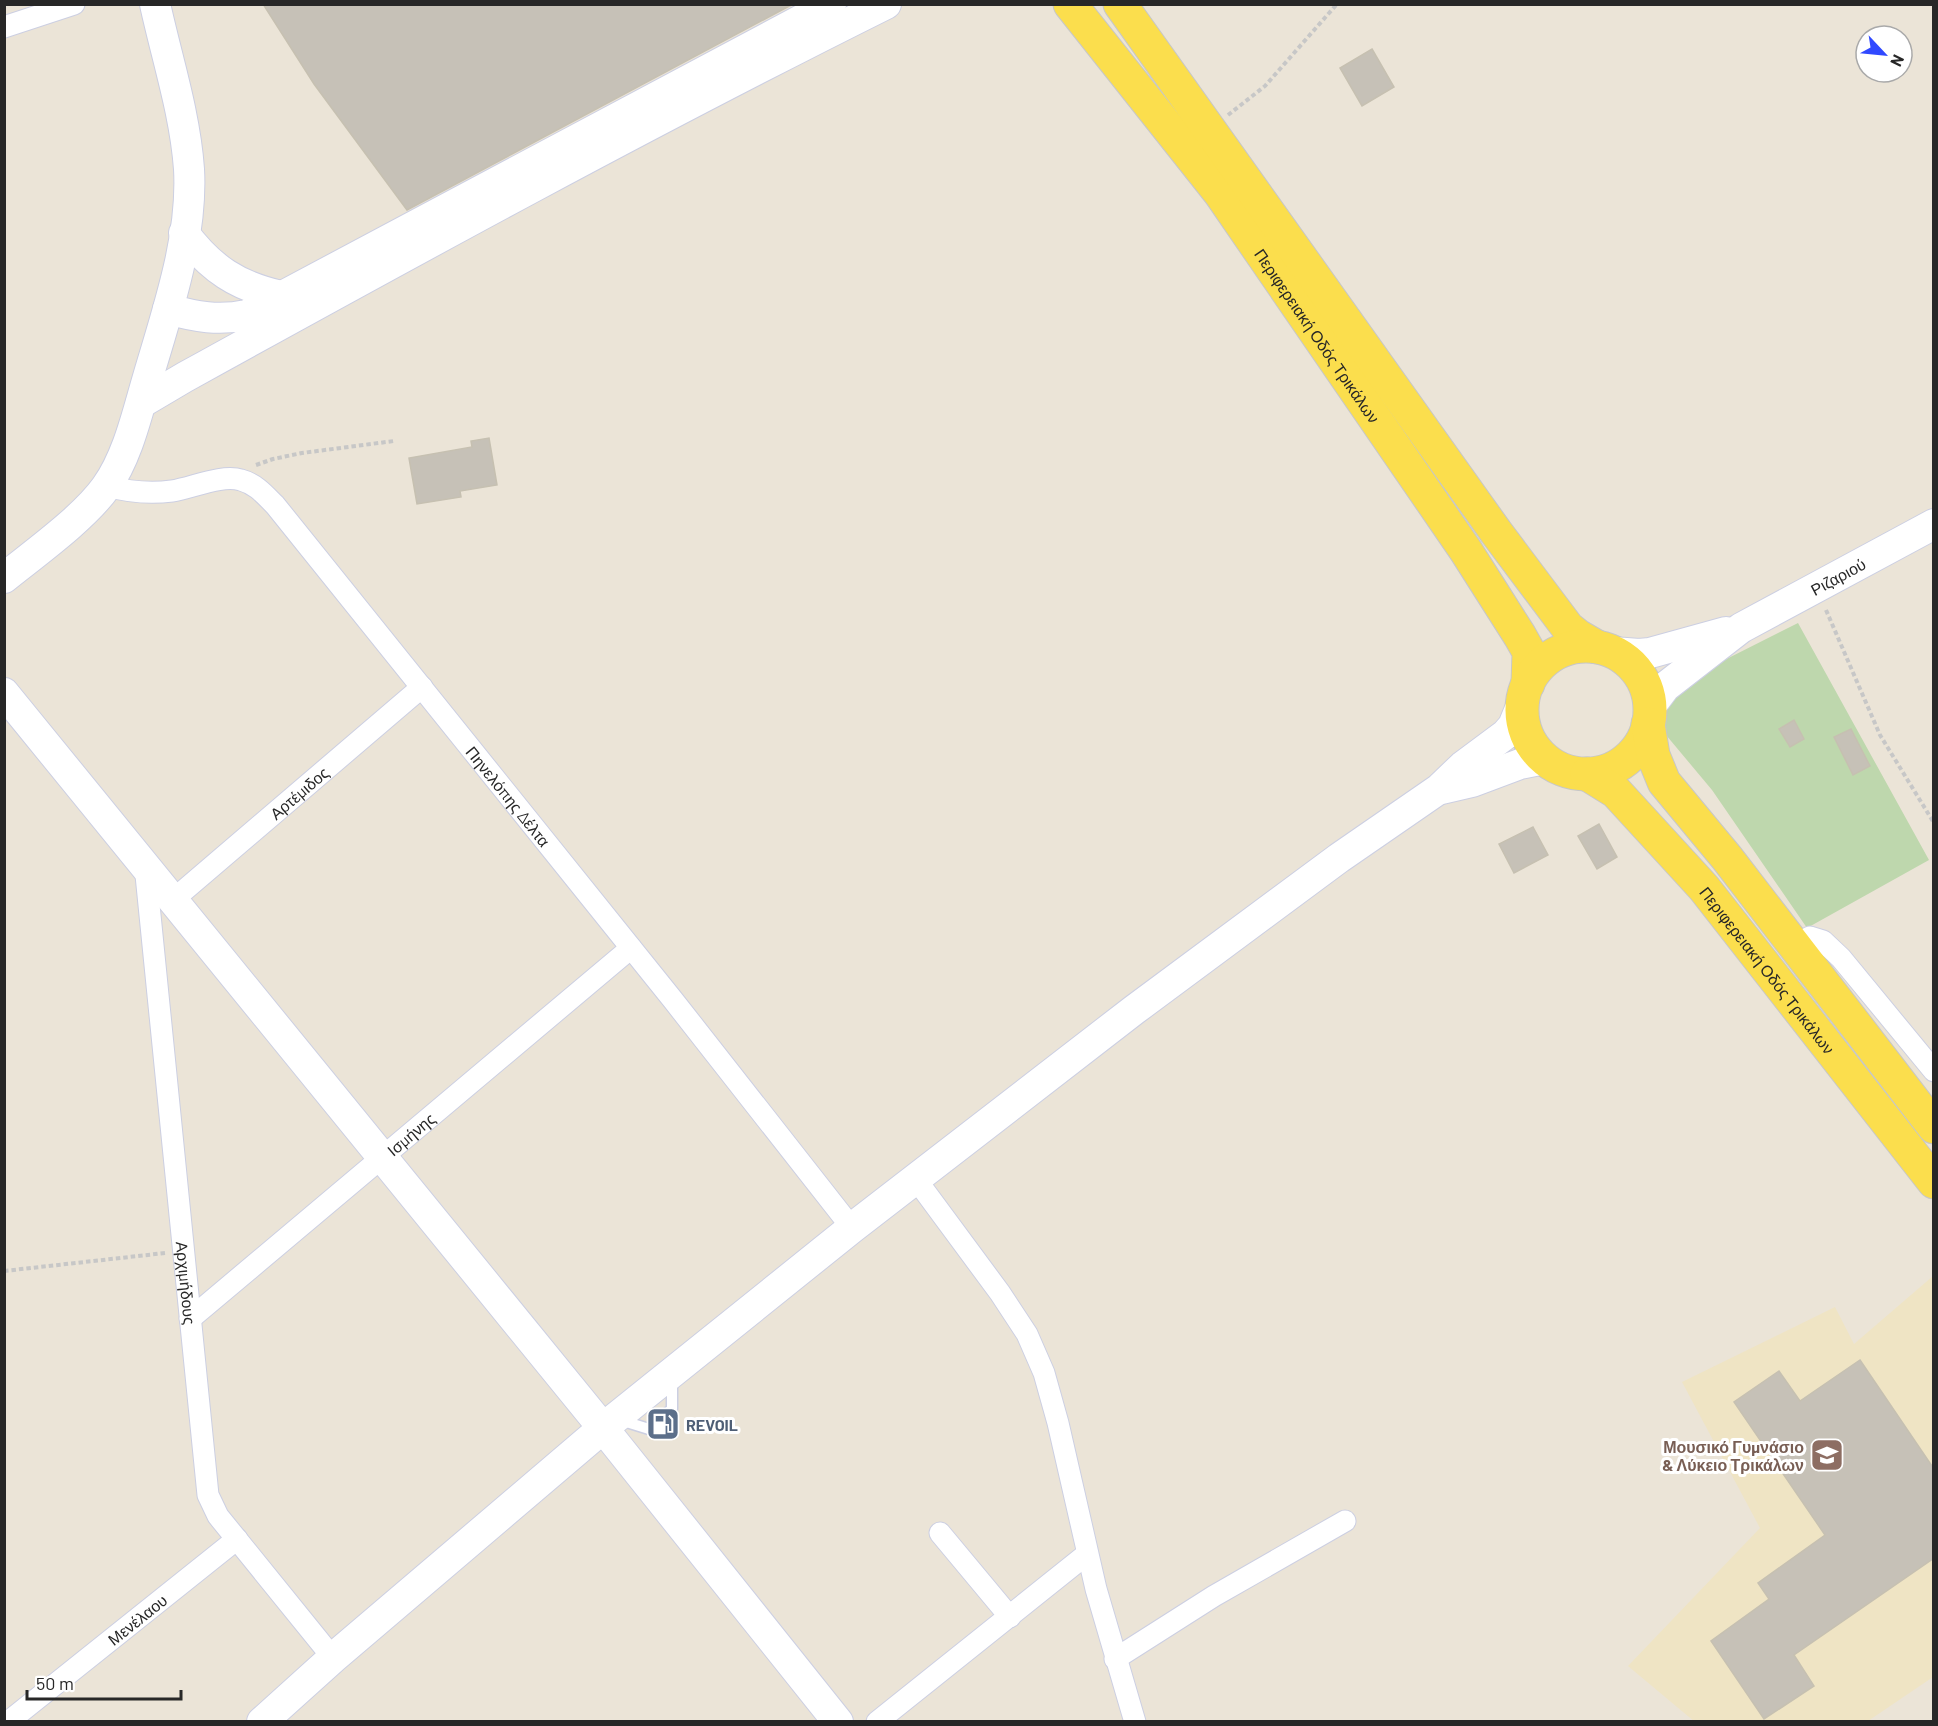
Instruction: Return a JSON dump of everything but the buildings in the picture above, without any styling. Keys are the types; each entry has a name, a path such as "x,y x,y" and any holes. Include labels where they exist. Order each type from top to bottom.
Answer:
{"main road":[{"name":"Περιφερειακή Οδός Τρικάλων","path":"1070,4 1220,193 1466,552 1529,652 1525,694"},
{"name":"Περιφερειακή Οδός Τρικάλων","path":"1120,4 1496,532 1568,628 1605,649"},
{"path":"1649,716 1642,741 1632,755 1610,769 1587,774 1567,772 1551,764 1538,753 1528,738 1523,722 1525,694 1534,672 1547,659 1562,650 1579,646 1605,649 1628,661 1639,674 1647,690 1653,755 1664,782 1727,858 1934,1127"},
{"name":"Περιφερειακή Οδός Τρικάλων","path":"1587,774 1616,792 1704,888 1934,1182"}],"street":[{"path":"4,27 74,4"},
{"path":"4,578 91,505 107,486 122,458 166,318 184,233 189,190 186,146 155,4"},
{"path":"166,318 233,318 247,315 831,4"},
{"path":"141,403 185,376 476,218 744,75 886,4"},
{"path":"184,233 201,254 222,273 249,288 281,296"},
{"path":"166,318 209,342 240,347"},
{"path":"107,486 138,493 154,493 239,479"},
{"name":"Πηνελόπης Δέλτα","path":"239,479 259,489 275,505 632,948 852,1228"},
{"name":"Ριζαριού","path":"1649,716 1665,687 1741,628 1934,524"},
{"name":"Ριζαριού","path":"1605,649 1639,654 1650,653 1741,628"},
{"name":"Αρτέμιδος","path":"174,899 422,687"},
{"path":"4,693 146,864 383,1157 608,1423 838,1722"},
{"path":"262,1722 333,1658 608,1423 915,1178 1152,996 1339,858 1439,789 1463,766 1506,734 1513,726 1525,694"},
{"path":"1439,789 1472,782 1520,764 1545,759"},
{"name":"Αρχιμήδους","path":"146,864 208,1495 218,1516 333,1658"},
{"path":"1794,945 1810,937 1823,941 1841,958 1934,1071"},
{"name":"Ισμήνης","path":"190,1319 632,948"},
{"path":"915,1178 1000,1293 1027,1334 1044,1373 1058,1423 1087,1554 1115,1659 1135,1722"},
{"path":"1115,1659 1214,1596 1345,1521"},
{"path":"940,1533 1010,1617"},
{"name":"Μενέλαου","path":"8,1722 237,1539"},
{"path":"877,1722 1087,1554"}],"path":[{"path":"1209,130 1265,86 1336,4"},
{"path":"239,479 258,463 273,459 338,447 394,441"},
{"path":"1816,588 1880,735 1934,823"},
{"path":"4,1271 183,1251"}],"shaded area":[{"name":"Μουσικό Γυμνάσιο & Λύκειο Τρικάλων","path":"1933,1276 1933,1677 1868,1721 1695,1722 1628,1666 1760,1528 1682,1382 1835,1307 1854,1344"}],"green space":[{"path":"1798,623 1929,860 1807,928 1712,790 1666,735 1660,718 1673,686"}],"place":[{"name":"REVOIL","path":"663,1424"},
{"name":"Μουσικό Γυμνάσιο & Λύκειο Τρικάλων","path":"1827,1455"}]}
